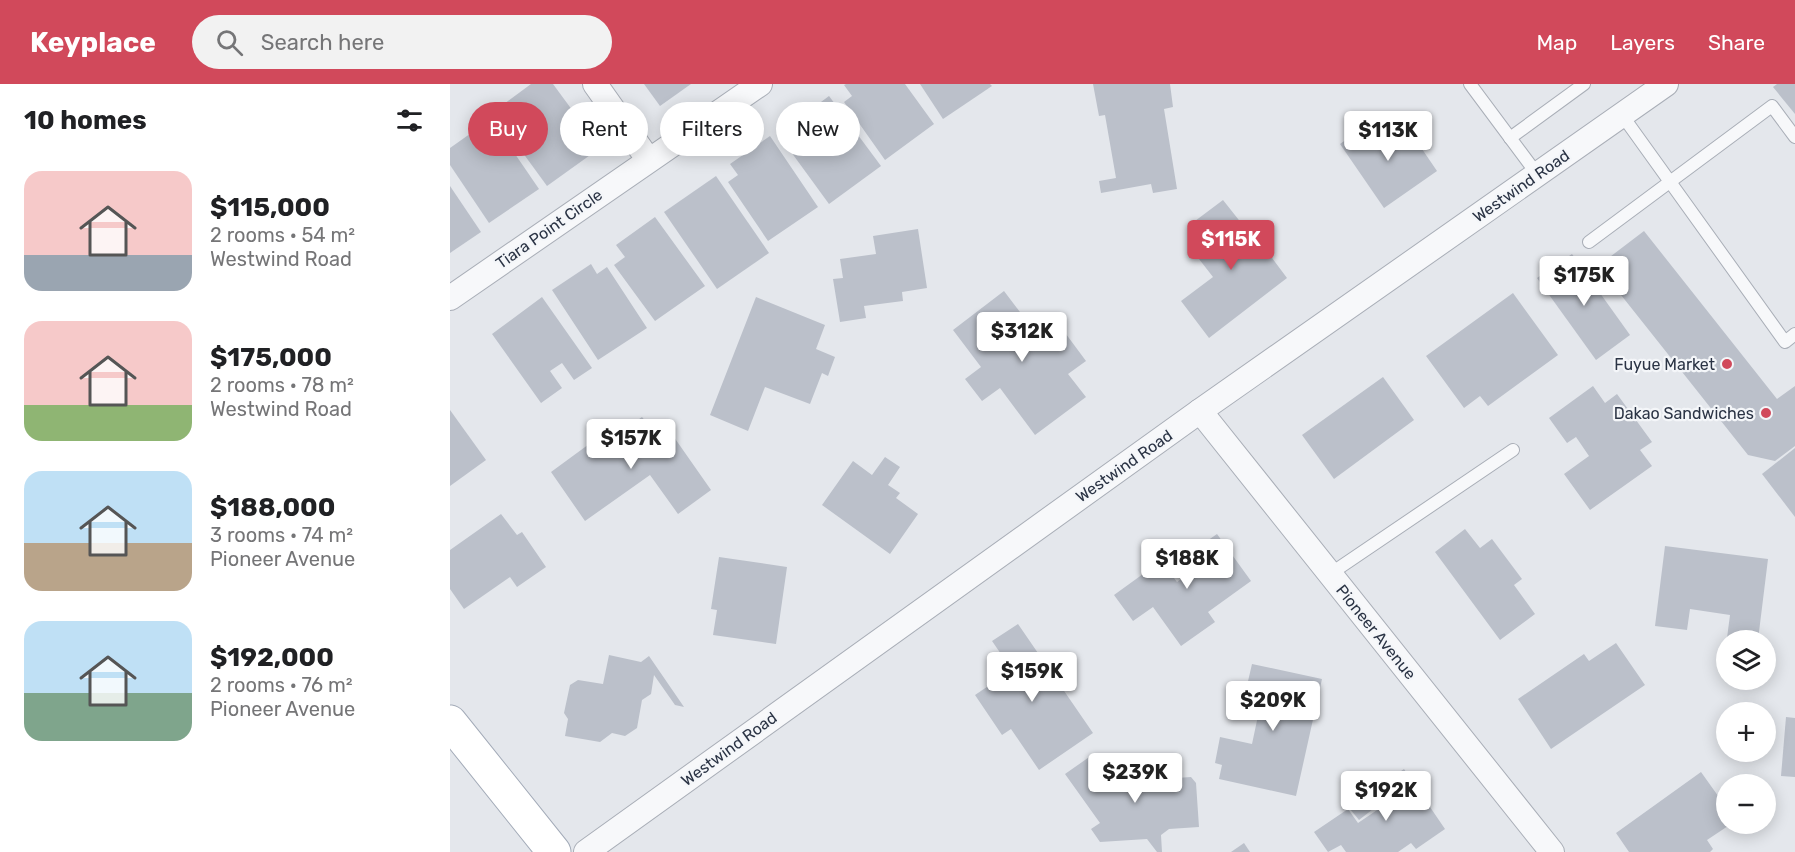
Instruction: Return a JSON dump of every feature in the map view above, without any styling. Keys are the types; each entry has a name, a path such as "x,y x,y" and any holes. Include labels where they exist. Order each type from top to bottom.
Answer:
{"main road":[{"path":"450,722 554,852"}],"street":[{"path":"595,84 648,159"},
{"name":"Tiara Point Circle","path":"450,298 648,159 760,84"},
{"name":"Westwind Road","path":"586,852 1200,411 1622,115 1658,86"},
{"name":"Pioneer Avenue","path":"1200,411 1552,852"}],"lane":[{"path":"1470,84 1537,174"},
{"path":"1510,138 1584,84"},
{"path":"1589,242 1772,106 1795,137"},
{"path":"1622,115 1785,342 1795,334"},
{"path":"1330,574 1513,450"}],"building":[{"path":"531,84 553,84 566,102 560,102 560,156 589,156 547,186 525,156 548,156 548,102 507,102"},
{"path":"644,84 691,84 666,102 660,102 660,106"},
{"path":"905,84 934,124 885,160 860,125 860,102 844,102 852,96 844,85"},
{"path":"920,84 990,84 992,86 943,119"},
{"path":"1093,84 1170,84 1173,107 1164,109 1177,189 1153,193 1151,184 1101,193 1099,181 1116,178 1105,115 1099,116"},
{"path":"1777,84 1795,84 1795,114 1773,87"},
{"path":"829,96 833,102 821,102"},
{"path":"1371,122 1385,142 1407,127 1437,171 1384,208 1340,144"},
{"path":"468,135 468,156 516,156 539,189 489,223 450,165 450,148"},
{"path":"770,136 776,145 776,156 784,156 818,207 768,241 728,182 738,175 730,164 741,156 764,156 764,140"},
{"path":"860,138 881,166 829,204 794,156 860,156"},
{"path":"716,176 769,253 717,289 664,212"},
{"path":"450,186 481,232 450,253"},
{"path":"1223,200 1246,229 1249,227 1287,278 1209,338 1181,301 1213,277 1199,259 1214,247 1195,221"},
{"path":"655,217 705,286 655,321 614,265 625,257 616,245"},
{"path":"918,229 927,288 902,292 903,301 864,306 866,318 840,322 833,279 843,278 840,259 876,254 873,236"},
{"path":"1644,231 1777,399 1795,386 1795,446 1775,461 1748,455 1598,266"},
{"path":"1572,254 1630,335 1596,360 1537,278"},
{"path":"591,264 597,274 607,267 647,328 598,360 552,290"},
{"path":"1004,291 1032,328 1040,323 1052,339 1063,330 1086,361 1068,374 1086,397 1035,435 1000,388 982,401 965,379 981,367 953,330"},
{"path":"1513,293 1558,355 1488,406 1480,396 1464,408 1426,356"},
{"path":"542,297 592,368 574,380 562,363 550,371 562,388 541,403 492,334"},
{"path":"756,297 825,325 816,349 835,357 828,376 822,373 810,404 765,387 748,431 710,415"},
{"path":"1383,377 1414,420 1334,479 1302,435"},
{"path":"1593,386 1605,403 1617,394 1652,442 1640,450 1652,466 1590,510 1564,474 1589,456 1576,437 1567,443 1549,418"},
{"path":"450,410 486,460 450,486"},
{"path":"642,417 651,428 662,420 711,490 678,514 650,475 585,521 551,472 596,439 601,446"},
{"path":"1795,448 1795,517 1762,474"},
{"path":"885,457 900,467 888,485 900,493 896,498 918,514 890,554 822,505 853,461 872,475"},
{"path":"501,514 517,535 522,532 546,567 517,587 510,577 464,609 450,589 450,550"},
{"path":"1465,529 1480,548 1492,539 1522,579 1514,585 1535,614 1500,640 1435,552"},
{"path":"1217,534 1251,581 1208,612 1215,622 1181,646 1153,607 1133,621 1114,595 1161,561 1177,582 1191,572 1181,559"},
{"path":"1665,546 1768,559 1759,630 1728,630 1730,615 1690,609 1687,630 1655,626"},
{"path":"719,557 787,567 776,644 713,635 717,610 711,609"},
{"path":"1018,624 1093,733 1039,770 1011,729 1002,735 975,695 1012,670 992,641"},
{"path":"1616,643 1645,685 1551,749 1518,699 1584,654 1589,661"},
{"path":"609,655 641,662 649,656 684,707 675,705 654,675 651,694 642,700 637,728 625,736 612,733 600,742 565,736 568,719 564,713 570,685 578,680 603,684"},
{"path":"1252,664 1322,679 1296,796 1219,779 1222,765 1215,763 1220,737 1252,744 1259,711 1242,707"},
{"path":"1786,717 1795,718 1795,777 1781,776"},
{"path":"1095,753 1121,790 1135,781 1191,777 1196,783 1199,827 1169,829 1161,835 1162,852 1157,852 1147,839 1100,842 1091,829 1100,823 1065,774"},
{"path":"1404,769 1445,829 1416,849 1411,843 1398,852 1346,852 1341,845 1328,852 1314,832 1348,809 1358,823 1386,804 1375,789"},
{"path":"1701,772 1716,793 1716,834 1707,840 1713,849 1710,852 1629,852 1616,833"},
{"path":"1374,791 1382,802 1359,820 1350,809"},
{"path":"1244,843 1250,852 1231,852"}],"place":[{"name":"Fuyue Market","path":"1727,364"},
{"name":"Dakao Sandwiches","path":"1766,413"}]}
